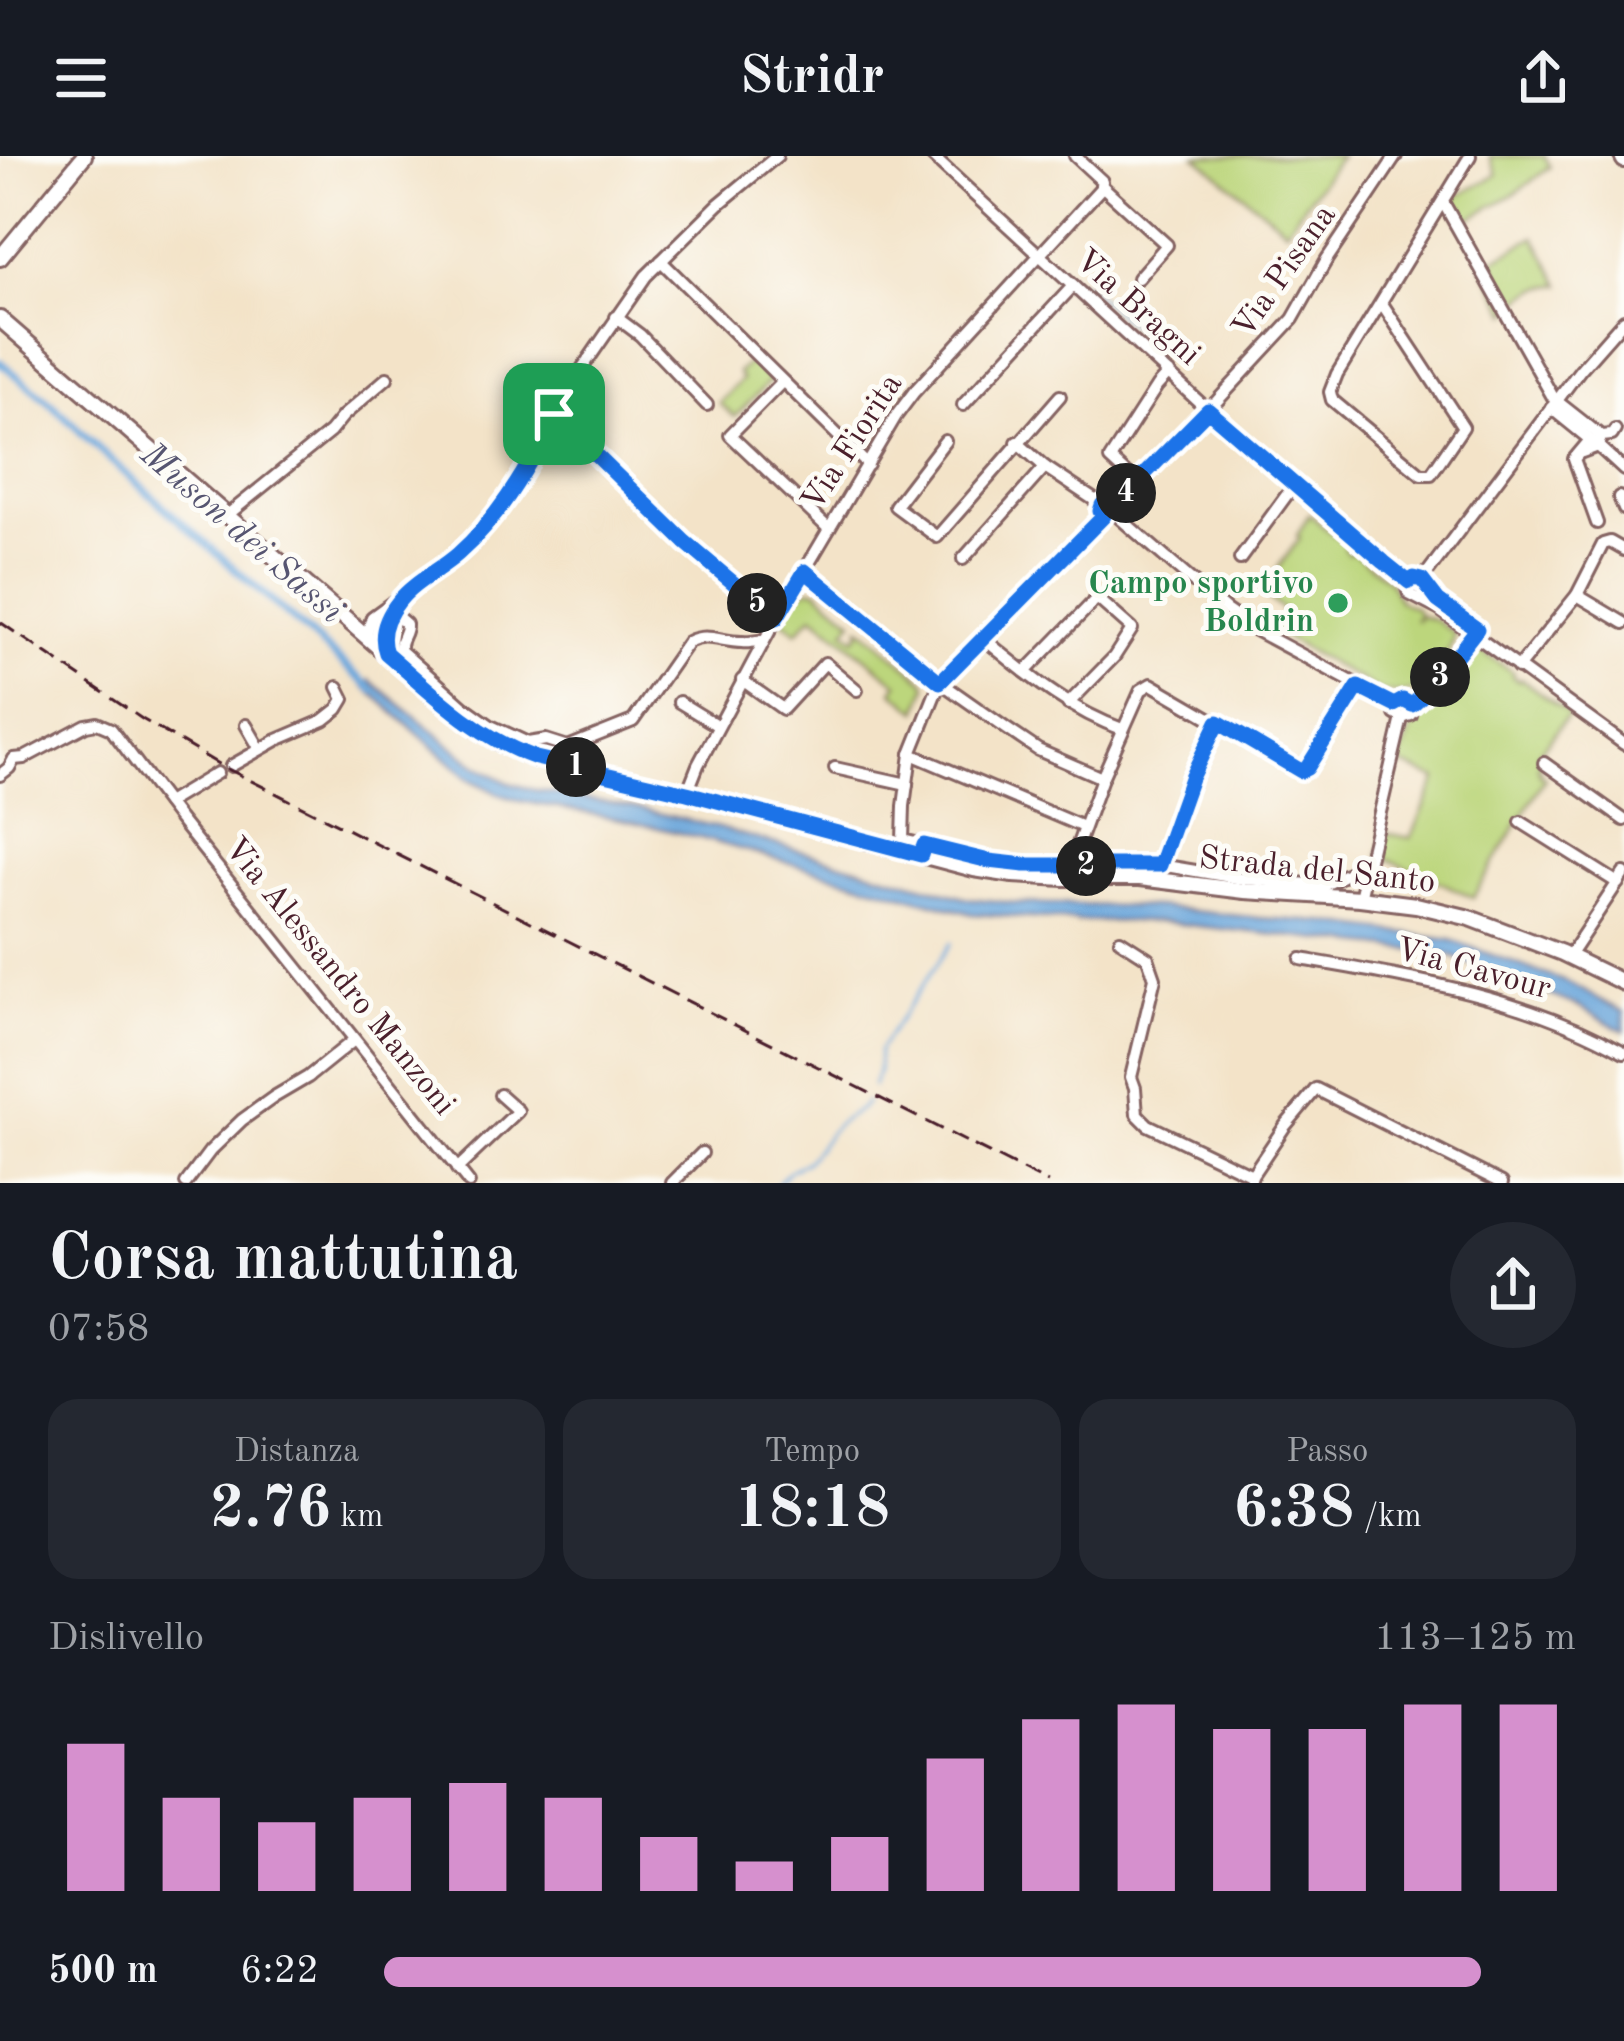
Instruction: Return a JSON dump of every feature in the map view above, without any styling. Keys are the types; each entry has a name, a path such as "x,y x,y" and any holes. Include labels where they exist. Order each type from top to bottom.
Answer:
{"main road":[{"path":"0,258 84,156"},
{"name":"Strada del Santo","path":"0,319 338,614 474,728 512,750 1013,875 1112,872 1140,878 1188,877 1245,891 1416,905 1470,918 1624,983"}],"street":[{"path":"366,637 372,617 386,611 482,531 525,470 563,396 646,276 718,204 777,156"},
{"name":"Via Bragni","path":"932,156 1208,410 940,682"},
{"path":"1075,156 1167,245 1138,278"},
{"name":"Via Pisana","path":"1208,410 1294,319 1327,259 1396,156"},
{"path":"1381,302 1463,427 1431,474 1421,475 1332,400 1330,392 1337,374 1470,156"},
{"name":"Via Fiorita","path":"687,793 764,640 914,392 1102,185"},
{"path":"1443,202 1554,405 1624,470"},
{"path":"661,261 868,465"},
{"path":"963,405 1073,286"},
{"path":"616,316 707,405"},
{"path":"1475,632 1408,591 1624,320"},
{"path":"1136,483 1110,459 1169,373"},
{"path":"226,517 387,378"},
{"path":"782,382 730,435 829,529"},
{"path":"945,440 896,506 937,537 1060,396"},
{"path":"1208,410 1475,632 1624,741"},
{"path":"554,414 685,542 776,619"},
{"path":"1597,523 1574,459 1615,430"},
{"path":"1017,442 1108,510 1226,610 1394,705"},
{"path":"963,559 1045,466"},
{"path":"1240,559 1294,485"},
{"path":"1520,665 1577,595 1603,544 1610,542 1624,550"},
{"path":"805,571 940,682 1039,750 1102,778"},
{"path":"1577,595 1624,623"},
{"path":"1025,672 1097,598 1132,629 1114,657 1068,704"},
{"path":"386,611 382,643 386,653"},
{"path":"338,614 366,616 386,611 406,624 401,652 472,714 509,736 568,748 633,721 696,637 764,640"},
{"path":"366,637 384,627"},
{"path":"1394,705 1395,714 1411,715 1412,705 1475,632"},
{"path":"982,638 1068,704 1122,729"},
{"path":"742,680 783,709 825,662 857,690"},
{"path":"835,768 907,784 911,754 940,682"},
{"path":"1070,866 1141,690 1151,685 1301,771 1358,687"},
{"path":"231,766 324,720 338,709 341,693"},
{"path":"1394,705 1403,700 1412,705"},
{"path":"679,702 718,726"},
{"path":"1360,898 1402,718"},
{"path":"1160,865 1191,778 1218,722"},
{"name":"Via Alessandro Manzoni","path":"14,759 86,725 103,724 117,736 469,1183"},
{"path":"246,725 260,748"},
{"path":"0,750 14,759 0,775"},
{"path":"911,754 1083,827"},
{"path":"1544,764 1624,820"},
{"path":"167,803 218,773"},
{"name":"Strada del Santo","path":"907,784 903,840 923,850 1112,872 1160,865 1188,877 1325,885 1358,868 1366,874"},
{"path":"1521,822 1621,878 1569,956"},
{"path":"1120,940 1148,958 1155,978 1131,1077 1137,1114 1148,1125 1251,1179 1316,1089 1502,1183"},
{"name":"Via Cavour","path":"1301,959 1460,990 1565,1024 1624,1052"},
{"path":"186,1183 242,1120 308,1078 354,1040"},
{"path":"458,1168 518,1111 500,1095"},
{"path":"672,1183 702,1153"}],"green space":[{"path":"1196,156 1340,156 1286,229"},
{"path":"1489,156 1544,156 1550,167 1514,194 1461,223 1450,203 1456,193 1497,175"},
{"path":"1535,237 1561,285 1532,292 1509,313 1483,266"},
{"path":"751,360 771,380 735,417 719,403 742,379 738,373"},
{"name":"Campo sportivo Boldrin","path":"1309,514 1349,554 1352,551 1390,582 1399,601 1419,614 1415,621 1421,616 1435,620 1455,634 1438,666 1412,691 1381,692 1273,631 1284,611 1260,592 1300,538"},
{"path":"810,588 853,620 845,631 855,638 859,626 925,681 918,711 893,691 898,683 813,615 797,632 781,619 797,594"},
{"path":"1476,648 1569,714 1538,754 1544,758 1537,767 1539,774 1545,778 1473,897 1379,855 1384,833 1411,838 1437,779 1398,763 1414,724"}],"water":[{"path":"370,680 477,766 509,783 708,825 968,898 1157,907 1323,922 1451,940 1569,983 1624,1012 1624,1031 1578,1006 1446,954 1161,922 972,914 704,839 520,801 469,779 364,686"}],"waterway":[{"path":"1081,281 1146,339"},
{"name":"Muson dei Sassi","path":"0,362 373,690"},
{"path":"873,1087 879,1050 951,943"},
{"path":"778,1183 866,1102"}],"railway":[{"path":"0,622 142,719 220,765 1048,1183"}],"place":[{"name":"Campo sportivo Boldrin","path":"1338,603"}],"route":[{"path":"1208,410 1384,562 1409,582 1422,580 1438,601 1477,629 1412,705 1403,700 1394,705 1358,687 1301,771 1218,722 1191,778 1160,865 1025,865 924,845 921,855 512,750 474,728 386,653 382,636 397,603 482,531 535,454 554,414 685,542 776,619 805,571 940,682 1104,516 1102,505 1122,497 1208,410"}]}
